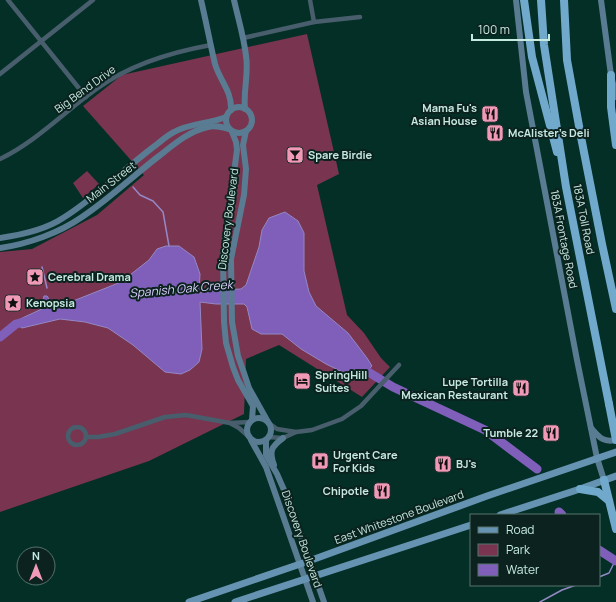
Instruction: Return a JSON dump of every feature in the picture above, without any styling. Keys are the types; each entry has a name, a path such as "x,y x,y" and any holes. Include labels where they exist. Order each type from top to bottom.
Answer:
{"highway":[{"path":"524,0 532,56 566,187"},
{"name":"183A Toll Road","path":"541,0 544,45 566,187 616,440"},
{"name":"183A Toll Road","path":"564,0 569,73 600,238 616,309"},
{"path":"611,75 611,107 616,145"},
{"path":"604,480 616,529"},
{"path":"580,489 598,492 609,501"}],"main road":[{"name":"East Whitestone Boulevard","path":"190,602 300,565 487,496 616,452"},
{"path":"503,514 616,476"},
{"path":"235,602 304,578 470,525"}],"street":[{"path":"8,0 86,97"},
{"path":"0,74 93,0"},
{"path":"201,0 218,73 231,96 231,110"},
{"path":"234,0 246,56 247,69 244,97 245,109"},
{"path":"310,0 314,22"},
{"name":"183A Frontage Road","path":"516,0 526,92 590,426 597,458 604,480"},
{"path":"601,0 611,75 616,97"},
{"path":"243,38 314,22 360,17"},
{"name":"Big Bend Drive","path":"0,159 22,148 86,97 113,78 136,66 152,60 211,46"},
{"path":"238,107 245,109 250,114 252,120 250,127 246,131 239,134 230,130 226,117 231,110 238,107"},
{"name":"Main Street","path":"0,238 26,234 62,219 173,132 184,127 217,121 226,117"},
{"name":"Main Street","path":"0,248 29,241 57,230 81,217 172,146 191,134 208,126 218,126 230,130"},
{"name":"Discovery Boulevard","path":"230,130 236,142 237,150 224,245 222,273 224,322 226,343 233,367 238,380 253,406 251,421"},
{"name":"Discovery Boulevard","path":"246,131 243,145 246,169 244,195 233,245 231,274 232,322 238,356 249,388 269,423"},
{"path":"110,182 116,191"},
{"path":"26,234 29,241"},
{"path":"86,437 98,437 115,434 165,417 186,414 230,423 251,421 260,418 277,429 296,432 312,430 342,419 361,406 399,365"},
{"path":"249,438 246,428 251,421"},
{"path":"230,423 239,428 249,438 258,442 267,439 283,438"},
{"path":"267,439 271,432 269,423"},
{"path":"590,426 597,436 603,440 610,442 616,440"},
{"path":"277,474 271,453 274,444 296,432"},
{"name":"Discovery Boulevard","path":"249,438 266,467 313,602"},
{"name":"Discovery Boulevard","path":"267,439 266,455 277,474 288,499 324,602"}],"green space":[{"path":"307,34 339,174 317,185 347,315 364,333 381,358 390,367 362,397 279,345 246,359 244,414 149,461 0,512 0,252 32,249 97,215 144,175 83,106 122,75"},
{"path":"87,171 99,184 83,198 73,183"}],"water":[{"path":"285,212 298,221 304,233 304,271 309,292 316,306 348,333 372,366 359,380 326,364 301,349 282,334 261,334 252,329 247,307 244,304 216,304 200,302 202,349 199,362 190,370 181,374 165,372 133,345 108,328 85,322 60,319 22,328 16,324 18,320 46,307 43,300 44,296 47,296 49,299 50,306 68,303 121,282 149,260 157,249 166,246 179,246 194,257 200,274 199,293 216,290 241,289 246,285 259,247 262,230 269,218"}],"waterway":[{"path":"133,187 140,195 153,201 163,212 169,246"},
{"path":"42,267 47,288"},
{"name":"Spanish Oak Creek","path":"0,337 16,324 28,321"},
{"name":"Spanish Oak Creek","path":"359,364 365,370 393,387 485,430 537,469"},
{"name":"Spanish Oak Creek","path":"600,551 616,561"},
{"path":"600,577 609,573 615,561"},
{"path":"540,602 562,590 573,586"}],"place":[{"name":"Mama Fu's Asian House","path":"490,114"},
{"name":"McAlister's Deli","path":"495,133"},
{"name":"Spare Birdie","path":"295,155"},
{"name":"Cerebral Drama","path":"35,277"},
{"name":"Kenopsia","path":"13,303"},
{"name":"SpringHill Suites","path":"302,381"},
{"name":"Lupe Tortilla Mexican Restaurant","path":"521,388"},
{"name":"Tumble 22","path":"551,433"},
{"name":"Urgent Care For Kids","path":"320,461"},
{"name":"BJ's","path":"443,464"},
{"name":"Chipotle","path":"382,491"}]}
